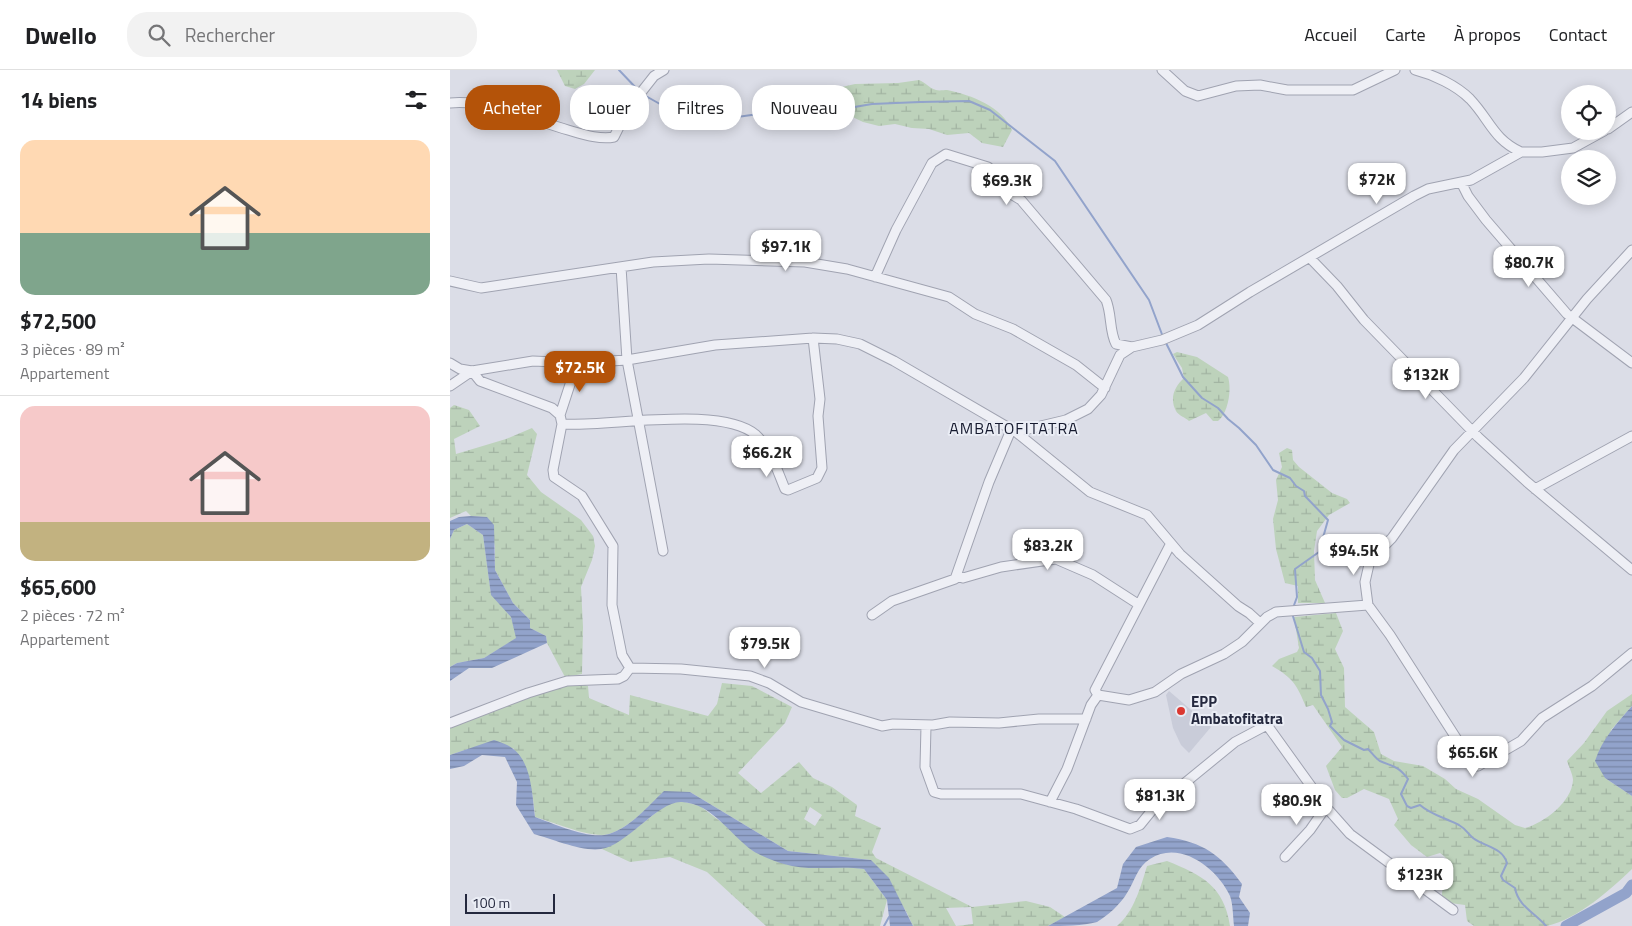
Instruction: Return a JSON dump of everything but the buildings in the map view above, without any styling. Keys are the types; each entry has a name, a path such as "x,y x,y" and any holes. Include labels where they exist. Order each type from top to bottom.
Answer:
{"street":[{"path":"450,102 480,105 578,133 608,138 614,137 628,109 654,76 664,70"},
{"path":"1162,70 1186,91 1198,96 1236,86 1260,85 1288,90 1353,90 1396,70"},
{"path":"1415,70 1435,75 1469,98 1506,145 1521,152 1542,152 1574,148 1588,140"},
{"path":"1616,123 1632,112"},
{"path":"1014,431 1066,420 1088,409 1105,388 1120,355 1132,347 1162,340 1198,325 1250,292 1414,196 1428,189 1471,180 1521,152"},
{"path":"875,277 896,230 932,163 946,154 988,167 1001,180 1006,191 1021,200 1106,300 1111,311 1112,337 1116,344 1132,347"},
{"path":"1461,182 1468,196 1486,220 1567,314 1632,363"},
{"path":"1632,250 1572,317 1524,378 1454,450 1392,538 1370,560 1365,582 1368,604 1474,766 1478,766 1521,741 1542,718 1592,686 1632,653"},
{"path":"1310,258 1337,286 1364,320 1472,430 1535,489 1632,570"},
{"path":"450,281 481,288 621,267 709,259 762,259 805,262 847,269 949,297 975,314 1013,329 1076,365 1105,388"},
{"path":"621,267 627,360 663,551"},
{"path":"561,420 708,420 744,427 756,436 766,448 784,489 788,490 817,478 822,468 818,416 820,399 813,338"},
{"path":"450,362 460,369 472,371 533,361 577,363 627,360 715,345 813,338 837,339 860,344 912,370 935,386 1008,426 1090,492 1147,515 1170,545 1238,606 1260,623"},
{"path":"577,363 561,420 553,470 554,477 582,496 613,546 612,605 622,655 630,668"},
{"path":"472,371 480,381 552,408 561,420"},
{"path":"450,386 472,371"},
{"path":"872,615 892,601 918,590 948,582 957,576 989,482 1014,431"},
{"path":"1535,489 1632,436"},
{"path":"1098,695 1096,690 1138,604 1170,545"},
{"path":"957,576 962,578 1001,567 1056,558 1093,575 1138,604"},
{"path":"1249,613 1368,604"},
{"path":"1098,695 1129,700 1156,692 1181,674 1224,654 1242,642 1260,623 1276,612"},
{"path":"450,723 528,693 567,681 618,679 624,676 630,668"},
{"path":"630,668 681,669 750,676 769,683 802,702 882,726 893,724 926,726 950,722 1086,719"},
{"path":"1050,802 1067,769 1091,705 1098,695"},
{"path":"926,726 925,766 934,792 941,794 1022,794 1076,809 1130,829 1140,825 1153,809 1235,742 1266,725 1326,808 1350,834 1453,910"},
{"path":"1285,858 1310,830 1326,808"}],"shaded area":[{"name":"EPP Ambatofitatra","path":"1169,691 1211,727 1189,753 1181,745 1173,728 1166,695"}],"green space":[{"path":"557,70 595,70 582,85 570,85 570,88 565,86"},
{"path":"919,80 934,89 947,90 976,99 1001,115 1012,130 1003,147 982,143 969,133 947,135 929,129 895,124 879,126 855,118 855,85 851,85"},
{"path":"1177,352 1197,357 1228,377 1230,388 1227,407 1218,421 1213,421 1206,413 1189,421 1176,411 1173,397 1178,385 1184,378 1182,368 1173,354"},
{"path":"454,405 469,410 480,426 454,439 456,454 506,439 532,428 537,434 527,475 541,492 581,520 593,536 595,546 592,560 581,587 583,627 582,674 565,677 547,643 546,636 530,628 530,620 513,603 495,570 495,547 487,517 471,516 466,511 450,518 450,408"},
{"path":"1287,448 1292,450 1293,460 1299,467 1332,493 1347,499 1350,503 1329,515 1317,531 1314,551 1315,580 1325,603 1298,603 1298,586 1285,583 1276,549 1273,519 1278,500 1276,480 1282,467 1279,453"},
{"path":"467,524 483,535 491,594 511,617 517,638 484,658 457,663 450,667 450,539 454,530"},
{"path":"1336,613 1343,631 1335,649 1344,668 1345,707 1374,732 1381,754 1394,761 1423,766 1445,779 1456,789 1478,799 1515,825 1525,828 1548,816 1562,804 1568,796 1573,780 1567,761 1584,743 1607,711 1632,694 1632,706 1611,730 1605,778 1632,796 1632,869 1593,903 1571,917 1547,926 1474,926 1467,921 1465,905 1450,903 1442,898 1442,891 1450,869 1447,859 1440,853 1427,857 1411,845 1394,825 1398,819 1389,799 1364,789 1347,798 1342,798 1335,790 1326,766 1342,747 1313,705 1306,707 1294,683 1285,674 1272,666 1279,659 1297,652 1299,648 1294,617"},
{"path":"577,682 588,686 589,698 629,715 630,695 708,716 717,704 722,683 752,686 792,707 785,723 738,773 761,793 799,762 813,778 832,787 857,805 855,816 881,828 872,852 876,858 972,907 1026,901 1050,907 1065,917 1048,926 956,926 913,926 906,911 871,860 788,851 690,792 664,792 632,821 609,834 602,835 583,832 535,817 529,781 523,764 513,748 468,749 450,755 450,728 555,688","holes":["810,807 822,815 815,826 804,819","971,907 973,924 956,926 946,908"]},
{"path":"681,801 700,806 729,828 753,851 818,867 845,866 864,869 887,900 880,926 766,926 707,872 670,857 630,862 602,849 629,834 667,804"},
{"path":"1167,861 1201,877 1217,892 1223,901 1230,926 1117,926 1128,914 1132,906 1147,866"}],"water":[{"path":"459,517 487,517 494,525 495,570 513,603 530,620 530,628 546,636 547,643 492,668 469,668 450,681 450,667 457,663 484,658 516,638 511,617 491,595 483,535 467,524 454,530 450,539 450,521"},
{"path":"1632,706 1632,796 1605,778 1595,761 1606,738"},
{"path":"494,740 512,748 524,762 532,789 535,817 582,833 592,835 609,834 632,821 664,791 690,792 788,851 871,860 889,878 913,926 890,926 887,900 864,869 803,868 772,860 753,851 712,814 693,804 673,803 653,815 621,840 601,849 585,849 534,834 516,805 517,782 505,757 482,755 464,766 450,769 450,755"},
{"path":"1167,837 1201,846 1226,865 1242,884 1239,897 1250,913 1248,926 1234,926 1230,896 1217,876 1197,860 1173,853 1162,854 1146,862 1139,870 1121,902 1097,922 1079,925 1048,926 1117,888 1123,864 1136,847"}],"waterway":[{"path":"619,70 633,85"},
{"path":"649,98 667,108 677,99 689,100 698,109 730,118 801,108 837,110 872,104 920,102 969,101 990,110 1055,161 1149,300 1163,337"},
{"path":"1165,341 1183,377 1202,398 1218,408 1239,428 1256,445 1273,470 1290,478 1296,486 1304,491 1305,496 1328,520 1319,552 1295,569 1297,597 1293,608"},
{"path":"1292,613 1304,652 1312,658 1320,671 1321,695 1332,722 1330,726 1344,740 1364,750 1368,749 1378,760 1396,767 1408,779 1401,794 1407,806 1411,808 1420,805 1434,814 1459,825 1473,838 1497,850 1507,863 1501,876 1503,880 1515,888 1523,905 1546,926"},
{"path":"1566,926 1626,893 1632,885"},
{"path":"884,926 889,917"}],"place":[{"name":"EPP Ambatofitatra","path":"1181,711"}],"district":[{"name":"AMBATOFITATRA","path":"1014,428"}]}
